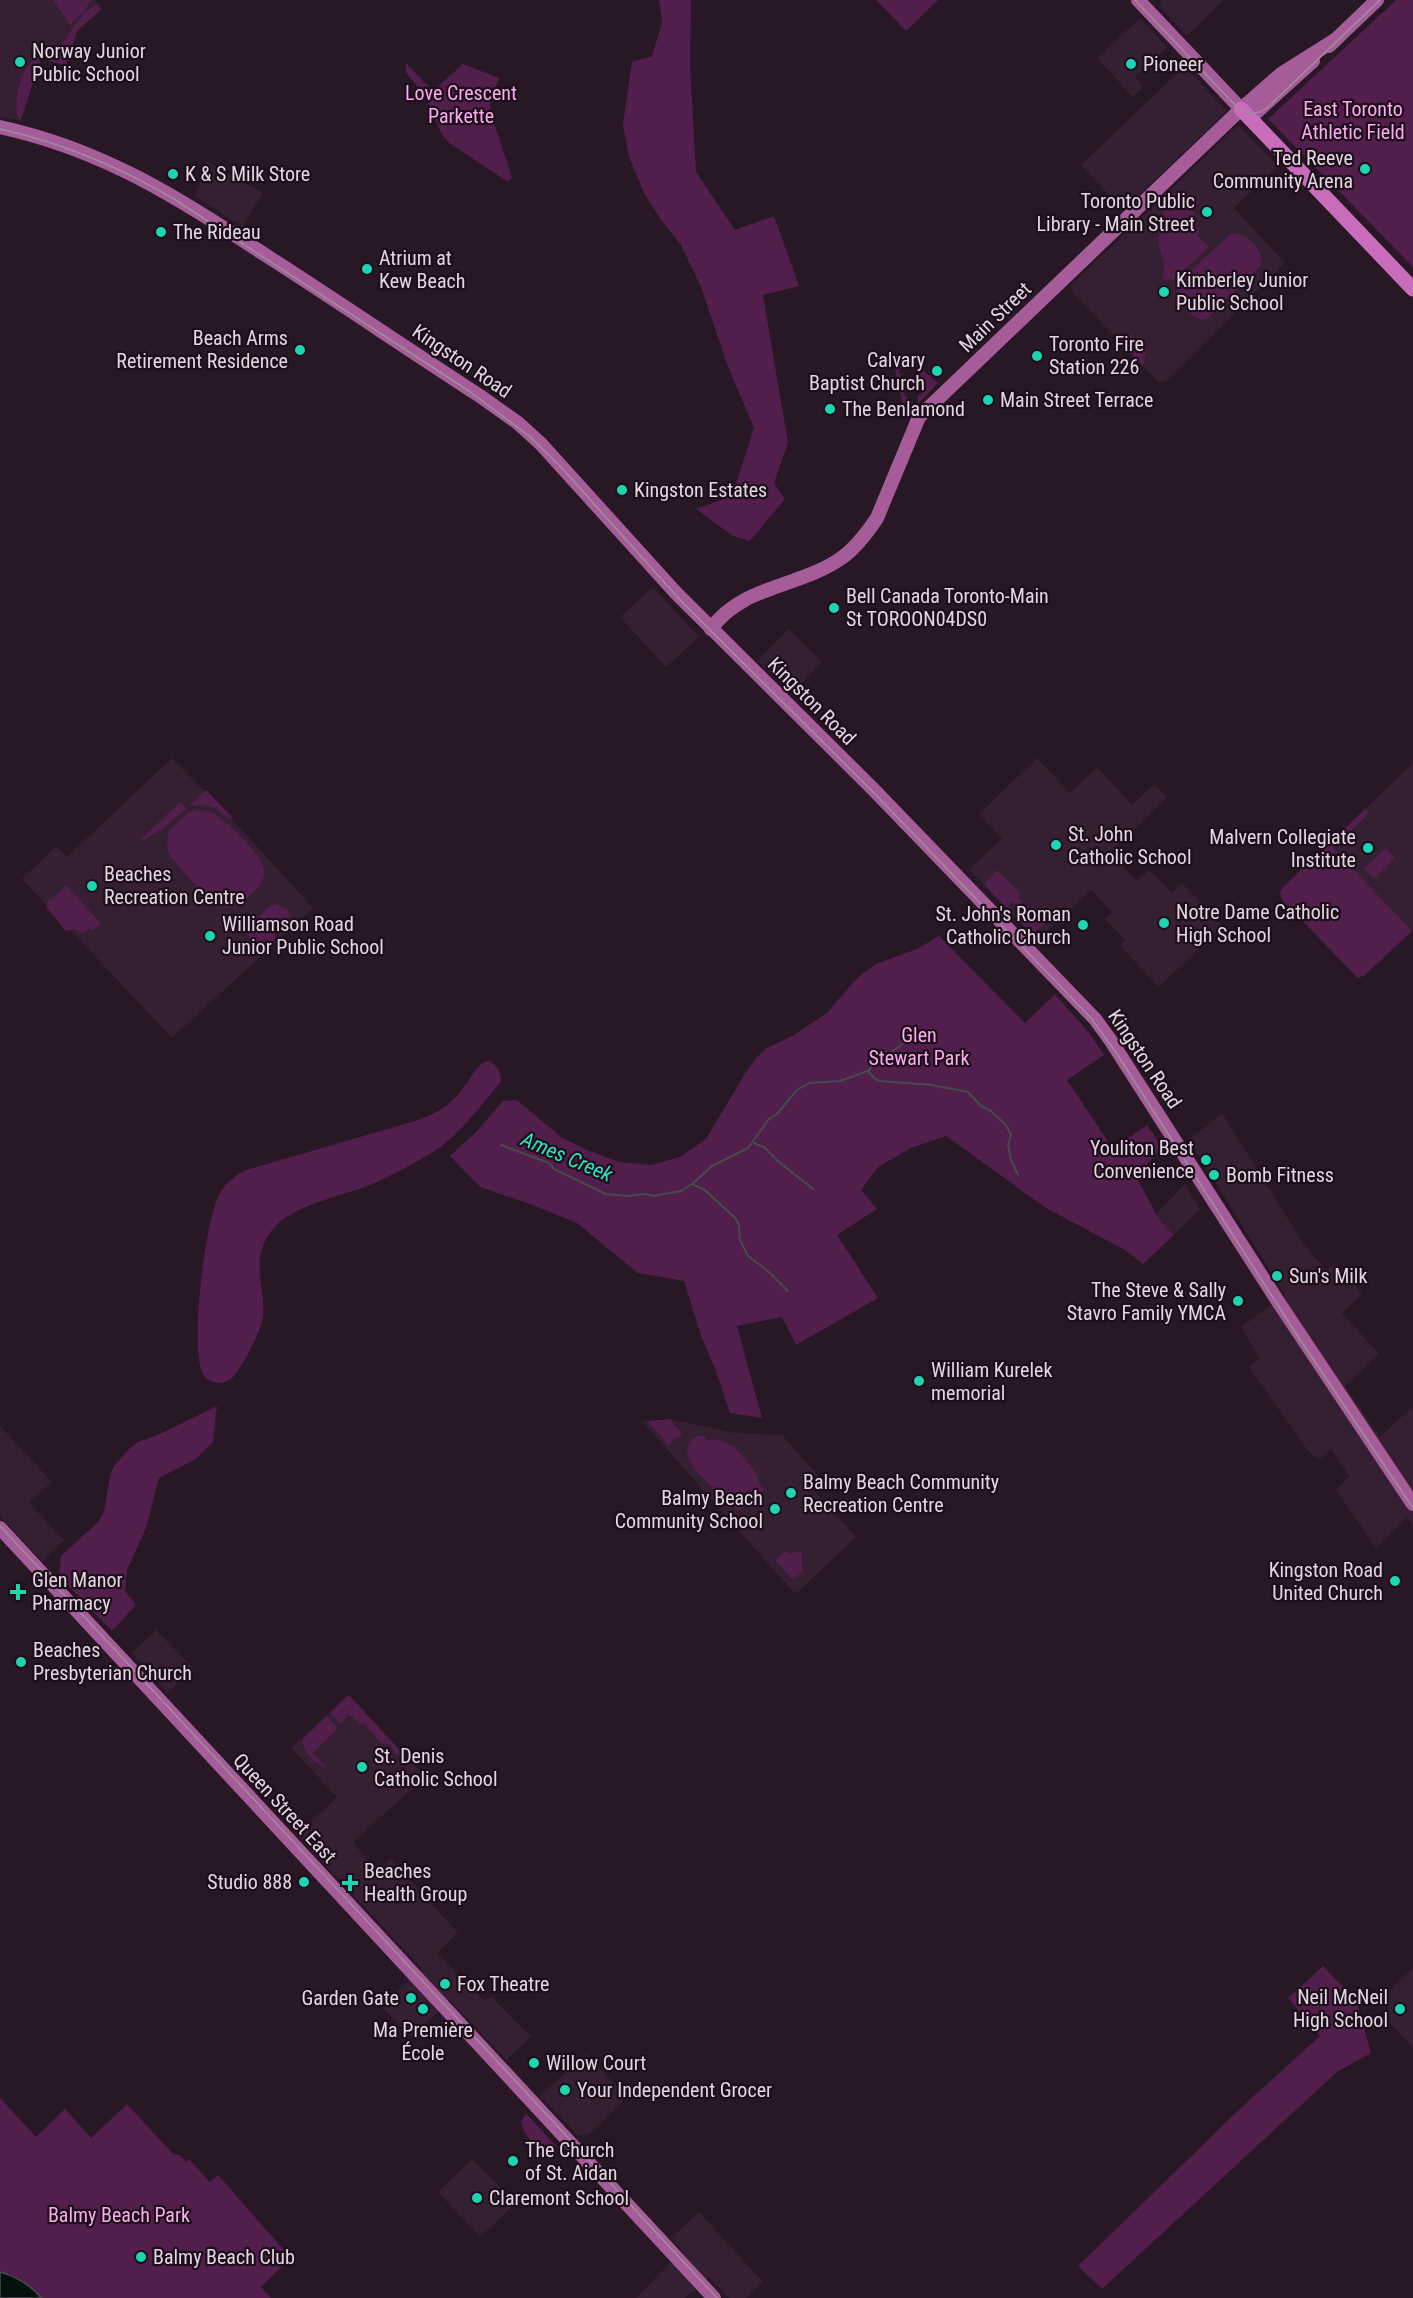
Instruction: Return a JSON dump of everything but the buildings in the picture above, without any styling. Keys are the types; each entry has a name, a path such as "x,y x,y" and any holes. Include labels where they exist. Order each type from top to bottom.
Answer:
{"main road":[{"path":"1138,0 1413,289"},
{"name":"Main Street","path":"711,629 735,605 832,564 849,552 877,518 919,417 1246,113 1277,96 1377,0"},
{"name":"Kingston Road","path":"0,127 93,155 158,186 480,396 518,423 541,444 676,593 873,789 1095,1019 1282,1308 1413,1504"},
{"name":"Queen Street East","path":"0,1528 714,2298"}],"shaded area":[{"name":"Norway Junior Public School","path":"0,0 95,0 103,8 77,31 66,66 41,58 21,121 0,117"},
{"path":"1160,0 1222,1 1187,36 1161,8"},
{"path":"1140,18 1167,47 1135,77 1143,87 1133,97 1097,58"},
{"path":"1185,66 1227,111 1123,210 1081,165"},
{"name":"Kimberley Junior Public School","path":"1238,125 1278,166 1234,208 1285,263 1166,381 1158,382 1073,293 1071,285"},
{"path":"207,161 263,193 242,227 195,196"},
{"path":"653,587 699,637 666,667 620,617"},
{"path":"789,629 822,662 792,693 757,661"},
{"path":"172,758 245,833 313,908 172,1038 22,879 56,846 67,857"},
{"name":"St. John Catholic School","path":"1037,758 1070,793 1097,767 1132,805 1154,784 1167,797 1110,853 1137,881 1149,870 1172,893 1182,883 1223,926 1159,987 1120,946 1125,940 1105,919 1112,912 1091,890 1037,941 969,870 1002,838 979,814"},
{"name":"Malvern Collegiate Institute","path":"1413,763 1413,929 1365,975 1358,978 1282,900 1280,891"},
{"path":"1222,1113 1303,1243 1326,1270 1336,1263 1362,1294 1342,1313 1379,1354 1345,1386 1380,1437 1412,1407 1413,1409 1413,1526 1407,1518 1376,1548 1336,1490 1349,1476 1331,1449 1319,1460 1308,1451 1249,1367 1259,1358 1241,1327 1285,1295 1189,1140"},
{"path":"1185,1184 1200,1209 1174,1235 1159,1219 1157,1213"},
{"name":"Balmy Beach Community School","path":"670,1419 735,1433 782,1435 821,1479 813,1489 856,1537 799,1591 794,1593 642,1421"},
{"path":"0,1426 52,1482 29,1503 64,1540 42,1561 0,1516"},
{"path":"156,1630 193,1668 168,1693 132,1653"},
{"path":"348,1695 425,1777 353,1842 377,1872 391,1859 458,1933 437,1953 484,2001 491,1996 531,2037 506,2060 450,2000 411,2037 381,2006 422,1969 297,1835 337,1797 291,1748"},
{"name":"Neil McNeil High School","path":"1413,1968 1413,2048 1390,2023 1386,1994"},
{"path":"586,2054 627,2097 588,2135 578,2135 540,2096"},
{"name":"Claremont School","path":"472,2159 516,2203 480,2237 438,2192"},
{"path":"699,2212 763,2282 746,2298 729,2298 709,2277 685,2298 636,2298 684,2252 671,2238"},
{"path":"0,2272 23,2282 41,2298 0,2298"}],"green space":[{"path":"53,0 91,0 84,12 70,25 62,10 60,11"},
{"path":"659,0 691,0 690,66 696,172 735,230 774,216 799,286 763,295 788,443 774,483 785,499 750,541 733,536 696,509 732,496 754,428 727,364 701,287 681,245 661,220 644,193 629,157 623,124 632,62 652,56 662,23"},
{"path":"876,0 938,0 906,31"},
{"name":"East Toronto Athletic Field","path":"1396,0 1413,0 1413,267 1268,119"},
{"path":"96,5 101,10 77,31 66,66 41,58 21,119 18,118 17,95 28,65 49,49 55,53 83,14"},
{"name":"Love Crescent Parkette","path":"406,63 433,91 463,64 499,78 490,104 491,114 512,177 508,182 448,142 441,133 426,97 406,73"},
{"path":"1165,193 1178,193 1181,197 1189,197 1194,203 1197,200 1199,202 1192,210 1195,215 1189,221 1200,232 1197,235 1209,247 1172,281 1169,278 1166,281 1162,279 1164,268 1159,242 1163,212 1161,197"},
{"path":"1232,233 1243,235 1253,243 1260,254 1261,265 1207,319 1195,317 1186,309 1174,285"},
{"path":"1131,335 1146,352 1143,366 1119,341"},
{"path":"898,364 905,396 913,403 914,408 908,410 903,406 894,365"},
{"path":"917,366 938,383 918,404 918,395 923,393"},
{"path":"206,790 233,818 228,819 212,807 190,805"},
{"path":"180,802 185,806 185,810 160,831 140,840"},
{"path":"1365,809 1369,813 1333,848 1412,931 1365,975 1358,978 1282,900 1280,893 1282,888"},
{"path":"196,810 212,812 220,817 241,837 261,863 264,871 262,882 253,893 236,906 226,908 214,903 187,876 167,849 168,831 189,812"},
{"path":"1386,848 1395,858 1374,879 1364,869"},
{"path":"997,870 1021,894 1018,897 1023,902 1018,907 1012,901 1008,906 1012,913 984,884"},
{"path":"66,885 101,923 93,930 89,928 83,933 74,929 66,931 46,907 49,899 51,900"},
{"path":"276,904 287,909 290,914 288,920 275,928 275,939 265,947 260,947 245,932 244,924"},
{"path":"1026,904 1030,908 1033,906 1048,920 1033,934 1014,915 1020,919 1025,915 1020,909"},
{"name":"Glen Stewart Park","path":"939,936 1025,1023 1055,994 1090,1034 1104,1055 1067,1080 1113,1149 1147,1125 1162,1147 1136,1177 1159,1219 1174,1235 1143,1264 1125,1250 1046,1208 946,1136 911,1148 878,1167 861,1190 877,1209 837,1235 878,1298 796,1345 782,1317 737,1326 762,1418 730,1413 701,1336 684,1281 638,1273 577,1223 480,1187 450,1156 476,1132 503,1101 517,1100 561,1137 619,1162 651,1165 680,1157 706,1139 746,1072 767,1048 794,1035 828,1012 857,978 876,964 917,949"},
{"path":"489,1061 499,1070 500,1083 448,1141 423,1158 377,1182 307,1206 282,1220 273,1229 261,1251 263,1317 255,1340 231,1379 220,1383 207,1379 203,1375 199,1357 198,1310 209,1230 219,1195 227,1183 246,1170 430,1115 453,1100 481,1064"},
{"path":"217,1406 213,1442 196,1459 159,1478 146,1528 127,1570 125,1591 136,1605 112,1631 59,1576 61,1556 99,1521 104,1511 114,1466 129,1449 138,1442 160,1434"},
{"path":"670,1419 682,1434 668,1445 648,1421"},
{"path":"703,1435 707,1441 722,1441 736,1450 758,1475 758,1483 764,1489 740,1510 737,1510 722,1493 719,1494 691,1463 687,1449 690,1442"},
{"path":"785,1551 792,1554 795,1551 802,1553 802,1572 793,1580 775,1560"},
{"path":"349,1695 408,1759 395,1753 391,1745 382,1744 363,1723 360,1725 352,1716 348,1716 340,1724 330,1713"},
{"path":"327,1716 338,1728 313,1753 328,1769 311,1757 302,1740"},
{"path":"1323,1966 1356,2000 1371,2053 1337,2072 1102,2289 1078,2266 1247,2102 1320,2036 1288,1998"},
{"name":"Balmy Beach Park","path":"0,2098 36,2137 65,2109 91,2138 127,2104 173,2154 180,2155 186,2162 189,2159 210,2182 218,2175 291,2258 261,2287 271,2298 41,2298 13,2276 0,2272"},
{"path":"526,2113 557,2147 545,2149 529,2139 521,2121"}],"waterway":[{"name":"Ames Creek","path":"501,1145 549,1163 554,1169 606,1194 653,1196 681,1191 712,1166 748,1148 769,1119 777,1114 797,1090 809,1083 840,1081 868,1071 877,1060 892,1052 915,1034 931,1029"},
{"name":"Ames Creek","path":"868,1071 880,1081 932,1085 968,1092 981,1106 991,1111 1005,1124 1011,1135 1008,1145 1011,1160 1018,1175"},
{"name":"Ames Creek","path":"754,1143 764,1147 813,1189"},
{"name":"Ames Creek","path":"692,1184 705,1190 736,1219 739,1225 740,1240 748,1256 788,1291"}],"tram line":[{"path":"1135,0 1238,108 1253,113 1267,108 1380,0"},
{"path":"0,129 46,141 90,157 174,199 469,391 528,435 560,466 682,602 872,791 1091,1018 1117,1054 1295,1332 1413,1508"},
{"path":"0,1526 717,2298"}],"place":[{"name":"Norway Junior Public School","path":"20,62"},
{"name":"Pioneer","path":"1131,64"},
{"name":"Ted Reeve Community Arena","path":"1365,169"},
{"name":"K & S Milk Store","path":"173,174"},
{"name":"Toronto Public Library - Main Street","path":"1207,212"},
{"name":"The Rideau","path":"161,232"},
{"name":"Atrium at Kew Beach","path":"367,269"},
{"name":"Kimberley Junior Public School","path":"1164,292"},
{"name":"Beach Arms Retirement Residence","path":"300,350"},
{"name":"Toronto Fire Station 226","path":"1037,356"},
{"name":"Calvary Baptist Church","path":"937,371"},
{"name":"Main Street Terrace","path":"988,400"},
{"name":"The Benlamond","path":"830,409"},
{"name":"Kingston Estates","path":"622,490"},
{"name":"Bell Canada Toronto-Main St TOROON04DS0","path":"834,608"},
{"name":"St. John Catholic School","path":"1056,845"},
{"name":"Malvern Collegiate Institute","path":"1368,848"},
{"name":"Beaches Recreation Centre","path":"92,886"},
{"name":"Notre Dame Catholic High School","path":"1164,923"},
{"name":"St. John's Roman Catholic Church","path":"1083,925"},
{"name":"Williamson Road Junior Public School","path":"210,936"},
{"name":"Youliton Best Convenience","path":"1206,1160"},
{"name":"Bomb Fitness","path":"1214,1175"},
{"name":"Sun's Milk","path":"1277,1276"},
{"name":"The Steve & Sally Stavro Family YMCA","path":"1238,1301"},
{"name":"William Kurelek memorial","path":"919,1381"},
{"name":"Balmy Beach Community Recreation Centre","path":"791,1493"},
{"name":"Balmy Beach Community School","path":"775,1509"},
{"name":"Kingston Road United Church","path":"1395,1581"},
{"name":"Glen Manor Pharmacy","path":"18,1592"},
{"name":"Beaches Presbyterian Church","path":"21,1662"},
{"name":"St. Denis Catholic School","path":"362,1767"},
{"name":"Studio 888","path":"304,1882"},
{"name":"Beaches Health Group","path":"350,1883"},
{"name":"Fox Theatre","path":"445,1984"},
{"name":"Garden Gate","path":"411,1998"},
{"name":"Ma Première École","path":"423,2009"},
{"name":"Neil McNeil High School","path":"1400,2009"},
{"name":"Willow Court","path":"534,2063"},
{"name":"Your Independent Grocer","path":"565,2090"},
{"name":"The Church of St. Aidan","path":"513,2161"},
{"name":"Claremont School","path":"477,2198"},
{"name":"Balmy Beach Club","path":"141,2257"}]}
